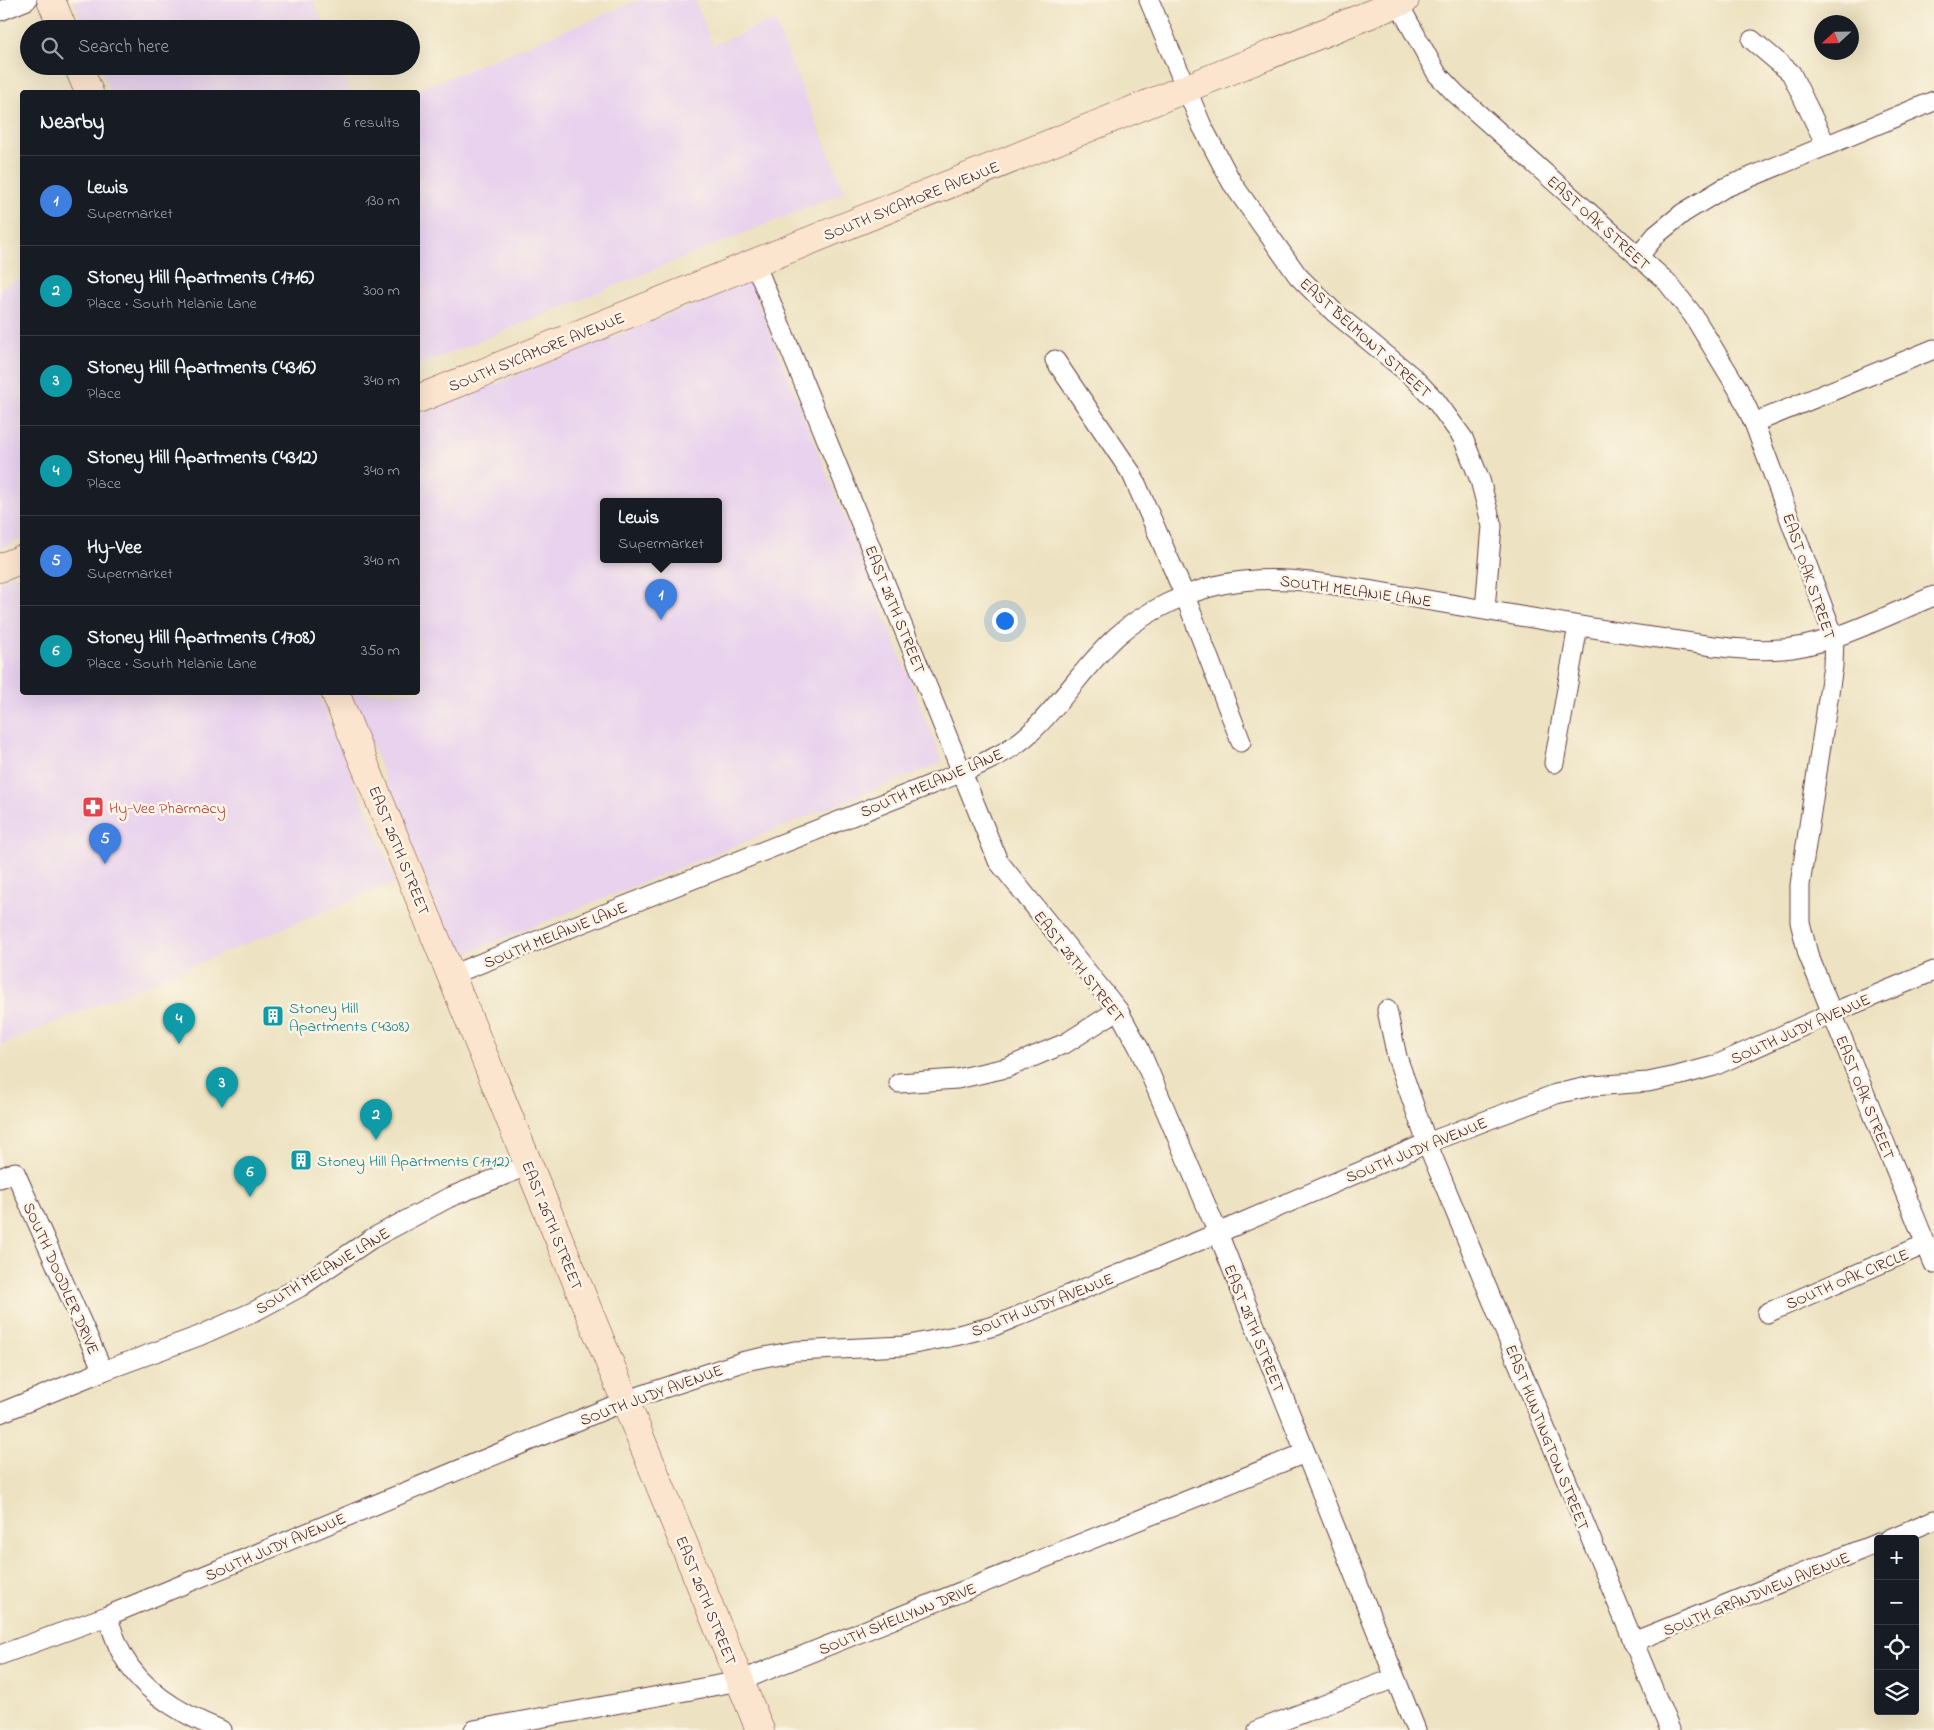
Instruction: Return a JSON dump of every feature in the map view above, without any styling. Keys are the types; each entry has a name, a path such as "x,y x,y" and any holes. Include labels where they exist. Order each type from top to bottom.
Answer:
{"main road":[{"path":"51,0 59,20"},
{"name":"SOUTH SYCAMORE AVENUE","path":"420,398 1402,1"},
{"path":"82,75 88,90"},
{"path":"0,568 20,560"},
{"name":"EAST 26TH STREET","path":"336,695 760,1730"}],"street":[{"path":"0,11 27,0"},
{"name":"EAST BELMONT STREET","path":"1149,0 1202,126 1232,183 1298,276 1335,313 1414,378 1436,401 1463,438 1480,480 1492,526 1484,609"},
{"name":"EAST OAK STREET","path":"1402,1 1437,74 1666,282 1693,314 1738,389 1754,423 1834,637 1833,666 1800,884 1800,922 1808,954 1934,1264"},
{"path":"1752,40 1791,73 1826,145"},
{"path":"1638,257 1656,235 1683,214 1724,188 1934,101"},
{"name":"EAST 28TH STREET","path":"755,263 998,860 1118,1010 1139,1048 1218,1233 1416,1730"},
{"path":"1754,423 1934,349"},
{"path":"1055,360 1132,474 1185,596 1241,742"},
{"name":"SOUTH MELANIE LANE","path":"451,975 962,772 1001,754 1030,734 1118,636 1151,611 1185,596 1220,584 1254,578 1301,580 1578,626 1716,646 1761,649 1793,648 1834,637 1934,596"},
{"path":"1554,763 1578,626"},
{"name":"SOUTH JUDY AVENUE","path":"0,1655 106,1616 625,1401 745,1360 795,1352 904,1346 994,1326 1218,1233 1427,1143 1556,1094 1592,1086 1648,1082 1714,1066 1832,1013 1934,971"},
{"path":"899,1083 957,1079 1006,1068 1066,1043 1118,1010"},
{"name":"EAST HUNTINGTON STREET","path":"1387,1010 1397,1057 1427,1143 1670,1730"},
{"name":"SOUTH MELANIE LANE","path":"0,1413 102,1371 199,1336 257,1310 300,1287 371,1239 448,1198 529,1165"},
{"name":"SOUTH DOODLER DRIVE","path":"0,1178 15,1172 102,1371"},
{"name":"SOUTH OAK CIRCLE","path":"1767,1313 1926,1244"},
{"name":"SOUTH SHELLYNN DRIVE","path":"474,1730 740,1681 1305,1453"},
{"path":"1898,1535 1934,1520"},
{"name":"SOUTH GRANDVIEW AVENUE","path":"1633,1642 1874,1545"},
{"path":"106,1616 124,1656 146,1686 201,1726 221,1730"},
{"path":"1258,1730 1395,1678"}],"shaded area":[{"path":"73,0 313,0 321,20 81,20"},
{"path":"640,0 695,0 713,45 774,20 845,192 420,365 420,90 418,90"},
{"path":"103,75 344,75 350,90 109,90"},
{"path":"20,279 20,540 0,548 0,288"},
{"path":"750,282 943,762 457,957 352,695 420,695 420,414"},
{"path":"20,573 20,695 319,695 396,882 0,1045 0,581"}],"place":[{"name":"Lewis","path":"661,620"},
{"name":"Hy-Vee Pharmacy","path":"93,807"},
{"name":"Hy-Vee","path":"105,864"},
{"name":"Stoney Hill Apartments (4308)","path":"273,1016"},
{"name":"Stoney Hill Apartments (4312)","path":"179,1044"},
{"name":"Stoney Hill Apartments (4316)","path":"222,1108"},
{"name":"Stoney Hill Apartments (1716)","path":"376,1140"},
{"name":"Stoney Hill Apartments (1712)","path":"301,1160"},
{"name":"Stoney Hill Apartments (1708)","path":"250,1197"}]}
